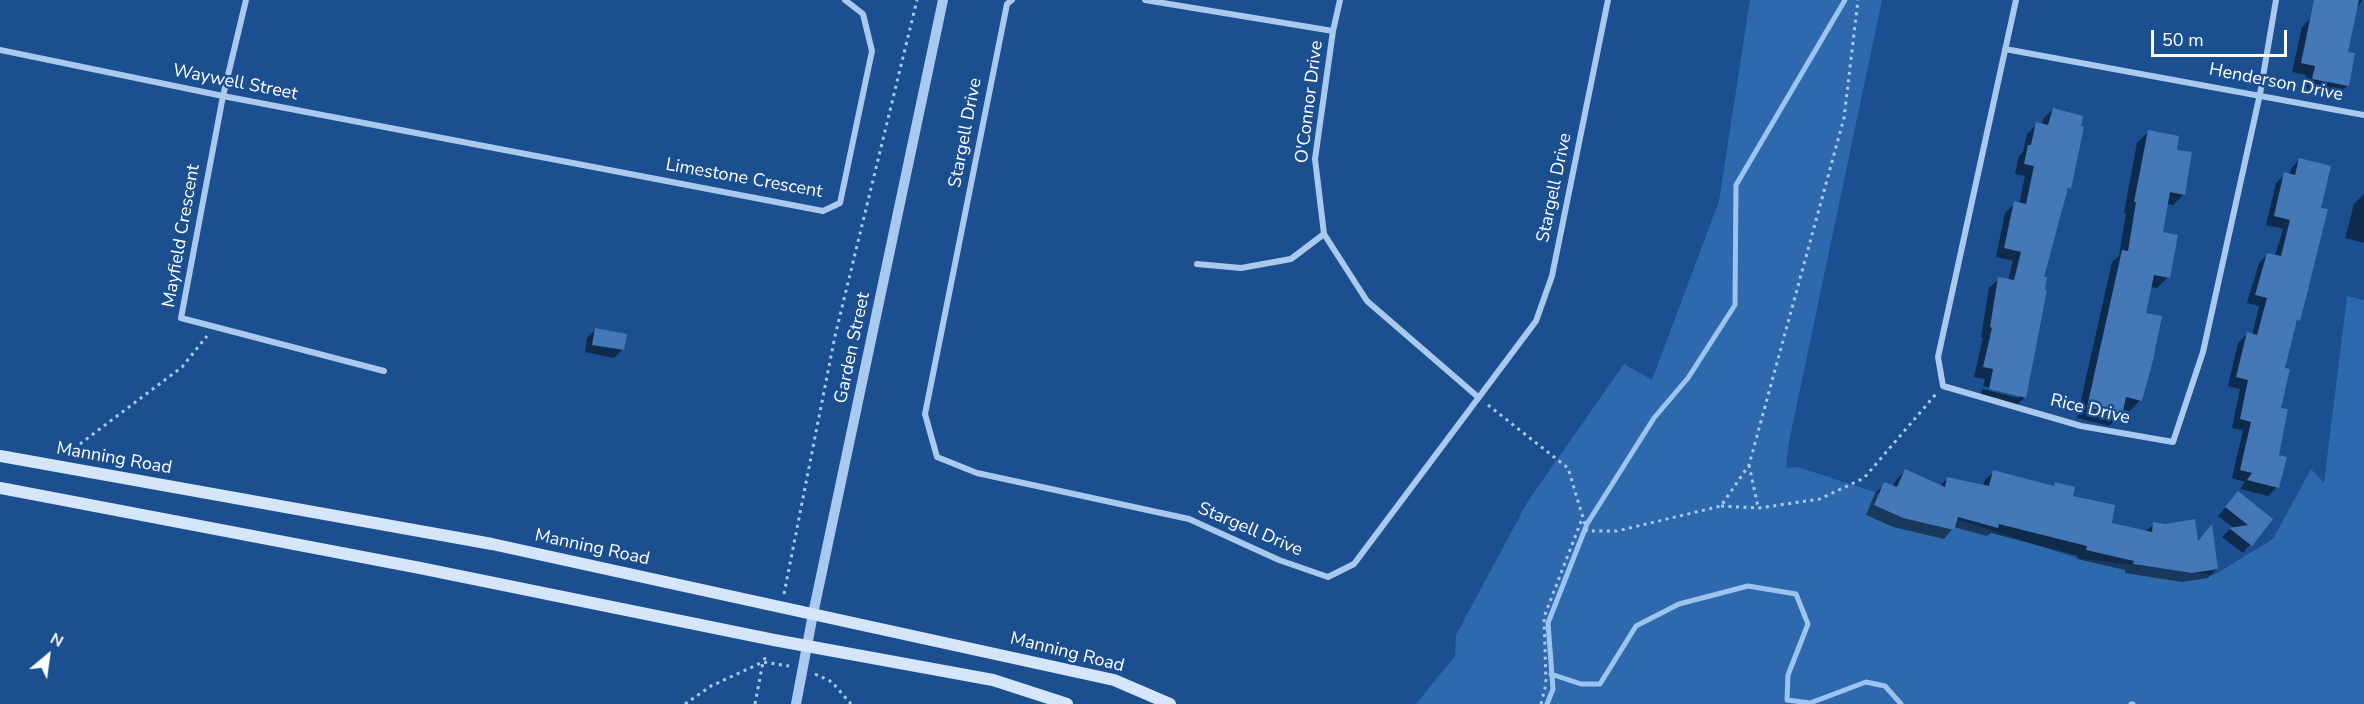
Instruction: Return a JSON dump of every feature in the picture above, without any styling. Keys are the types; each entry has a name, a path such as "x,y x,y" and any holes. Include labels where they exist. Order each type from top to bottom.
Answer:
{"main road":[{"name":"Manning Road","path":"0,456 492,544 1114,680 1170,704"},
{"path":"0,488 420,568 774,640 993,680 1067,704"}],"street":[{"path":"223,96 246,0"},
{"name":"Limestone Crescent","path":"464,143 823,211 840,203 872,51 863,14 844,0"},
{"name":"Garden Street","path":"796,704 806,646 943,0"},
{"name":"Stargell Drive","path":"1012,0 1007,4 925,414 937,457 977,473 1190,519 1279,560 1328,577 1354,564 1536,321 1552,276 1608,0"},
{"path":"1145,0 1333,31"},
{"name":"O'Connor Drive","path":"1340,0 1333,31 1315,159 1324,234 1367,301 1478,397"},
{"path":"1943,386 1938,357 2016,0"},
{"name":"Rice Drive","path":"1943,386 2081,426 2173,442 2204,352 2260,94 2276,0"},
{"name":"Henderson Drive","path":"2005,49 2260,94 2364,115"},
{"name":"Waywell Street","path":"0,50 464,143"},
{"name":"Mayfield Crescent","path":"223,96 181,318 384,371"},
{"path":"1197,264 1241,268 1291,259 1324,234"}],"path":[{"path":"781,608 835,336 917,0"},
{"path":"1721,506 1749,465 1844,118 1858,0"},
{"path":"60,468 65,455 182,367 215,327"},
{"path":"1478,397 1568,468 1587,531 1617,531 1721,506 1759,508 1820,499 1864,478 1943,386"},
{"path":"1749,465 1759,508"},
{"path":"1541,704 1546,684 1544,617 1583,517"},
{"path":"755,704 763,662 774,640"},
{"path":"685,704 711,686 763,662 803,669 832,682 851,704"}],"shaded area":[{"path":"1750,0 1882,0 1789,442 1786,468 1798,467 2076,558 2214,575 2273,539 2311,469 2324,483 2347,296 2364,300 2364,704 1416,704 1455,656 1456,635 1528,501 1624,364 1652,380 1719,201"}],"building":[{"path":"2314,0 2359,0 2348,52 2355,53 2349,86 2312,79 2315,66 2301,63"},
{"path":"2053,108 2083,116 2081,126 2084,127 2071,189 2068,188 2044,277 2047,277 2045,290 2047,290 2026,398 1989,389 1993,369 1983,367 1992,328 1990,327 1998,277 2014,280 2021,252 2004,248 2014,201 2026,204 2034,166 2024,164 2028,145 2031,145 2036,122 2048,125"},
{"path":"2148,130 2179,136 2177,150 2192,152 2185,195 2170,192 2163,232 2178,235 2170,278 2154,275 2146,313 2162,316 2153,360 2142,401 2126,397 2122,416 2087,407 2122,250 2128,251 2136,202 2134,202"},
{"path":"2299,158 2331,166 2321,208 2328,209 2300,321 2297,320 2285,368 2290,369 2281,408 2288,409 2279,455 2287,457 2279,488 2247,480 2252,473 2240,470 2251,422 2240,419 2248,380 2236,377 2247,332 2257,335 2267,298 2255,295 2267,253 2281,256 2290,220 2274,216 2284,172 2295,175"},
{"path":"595,328 627,334 624,350 592,345"},
{"path":"1905,469 1945,487 1947,477 1989,486 1993,470 2054,486 2055,482 2075,487 2073,496 2115,505 2112,523 2152,532 2153,522 2165,524 2195,519 2198,541 2212,524 2218,569 2192,573 2133,564 2134,561 2086,550 2087,546 1999,524 1998,528 1958,517 1954,530 1903,518 1874,505 1884,482 1897,487"},
{"path":"2238,491 2273,519 2252,546 2229,528 2248,525 2225,507"}],"waterway":[{"path":"1547,704 1553,689 1548,623 1587,524 1654,418 1688,378 1735,305 1736,185 1845,0"},
{"path":"1551,674 1581,684 1600,684 1636,626 1679,604 1748,586 1796,594 1808,624 1788,675 1787,700 1810,703 1866,682 1885,686 1901,704"}]}
